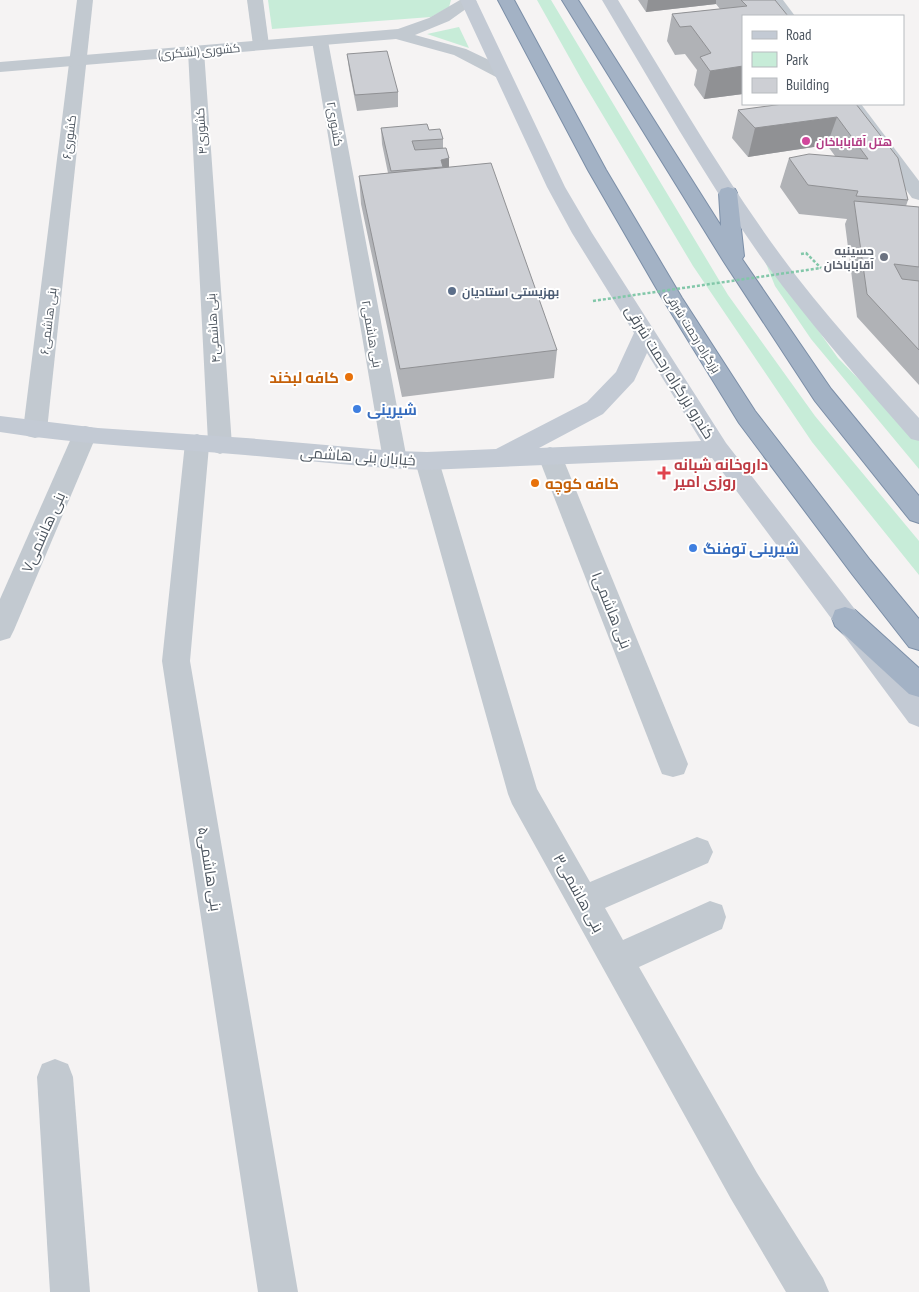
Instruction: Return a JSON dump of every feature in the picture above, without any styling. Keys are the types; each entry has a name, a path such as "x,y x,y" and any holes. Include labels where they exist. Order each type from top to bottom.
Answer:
{"highway":[{"name":"بزرگراه رحمت شرقی","path":"506,0 597,170 672,298 748,418 861,567 919,639"},
{"path":"570,0 734,262 823,395 919,513"},
{"path":"728,193 734,262"},
{"path":"845,618 919,685"}],"main road":[{"path":"610,0 728,193 774,259 854,359 919,433"},
{"name":"کندرو بزرگراه رحمت شرقی","path":"468,1 556,187 582,233 718,450 919,714"},
{"path":"499,458 595,408 626,376 645,332"},
{"name":"خیابان بنی هاشمی","path":"0,424 35,430 150,442 209,444 394,460 427,461 718,450"}],"street":[{"name":"کشوری۶","path":"61,212 85,0"},
{"path":"255,0 260,46"},
{"path":"775,0 786,15"},
{"path":"398,34 432,25 468,1"},
{"name":"کشوری (لشکری)","path":"0,67 398,34"},
{"path":"398,34 460,52 502,73"},
{"name":"کشوری۲","path":"320,41 350,208"},
{"name":"کشوری۴","path":"196,51 206,211"},
{"path":"853,105 913,176 919,194"},
{"name":"۲بنی هاشمی","path":"350,208 394,460"},
{"name":"۴بنی هاشمی","path":"206,211 209,444"},
{"name":"۶بنی هاشمی","path":"35,430 61,212"},
{"name":"بنی هاشمی۷","path":"0,630 85,434"},
{"name":"بنی هاشمی۵","path":"209,444 176,661 278,1292"},
{"name":"بنی هاشمی۱","path":"550,456 673,764"},
{"name":"بنی هاشمی۳","path":"427,461 523,794 744,1186 809,1292"},
{"path":"583,901 697,852"},
{"path":"616,960 710,918"},
{"path":"55,1078 70,1292"}],"path":[{"path":"593,300 821,268 806,253"}],"green space":[{"path":"268,0 451,0 449,7 431,17 272,29"},
{"path":"537,0 551,0 728,295 815,416 919,541 919,575 812,442 693,266 583,82"},
{"path":"459,27 469,48 427,34"},
{"path":"761,251 838,358 919,441 919,469 811,339 775,286"}],"building":[{"path":"741,0 775,0 787,15 742,15 742,66 710,71 700,57 711,53 691,26 680,27 672,14 747,6"},
{"path":"387,51 398,92 355,95 347,54"},
{"path":"776,105 857,105 898,158 908,200 856,196 858,191 808,185 789,158 809,154 868,159 837,117 755,128 738,110"},
{"path":"427,124 429,130 440,129 443,139 412,141 415,150 446,148 449,158 441,160 443,167 391,171 381,128"},
{"name":"بهزیستی استادیان","path":"491,163 557,350 400,369 359,176"},
{"path":"854,201 919,207 919,267 894,264 902,279 919,281 919,350 867,294"}],"place":[{"name":"هتل آقاباباخان","path":"806,141"},
{"name":"حسینیه آقاباباخان","path":"884,257"},
{"name":"بهزیستی استادیان","path":"452,291"},
{"name":"کافه لبخند","path":"349,377"},
{"name":"شیرینی","path":"357,409"},
{"name":"داروخانه شبانه روزی امیر","path":"664,473"},
{"name":"کافه کوچه","path":"535,483"},
{"name":"شیرینی توفنگ","path":"693,548"}]}
